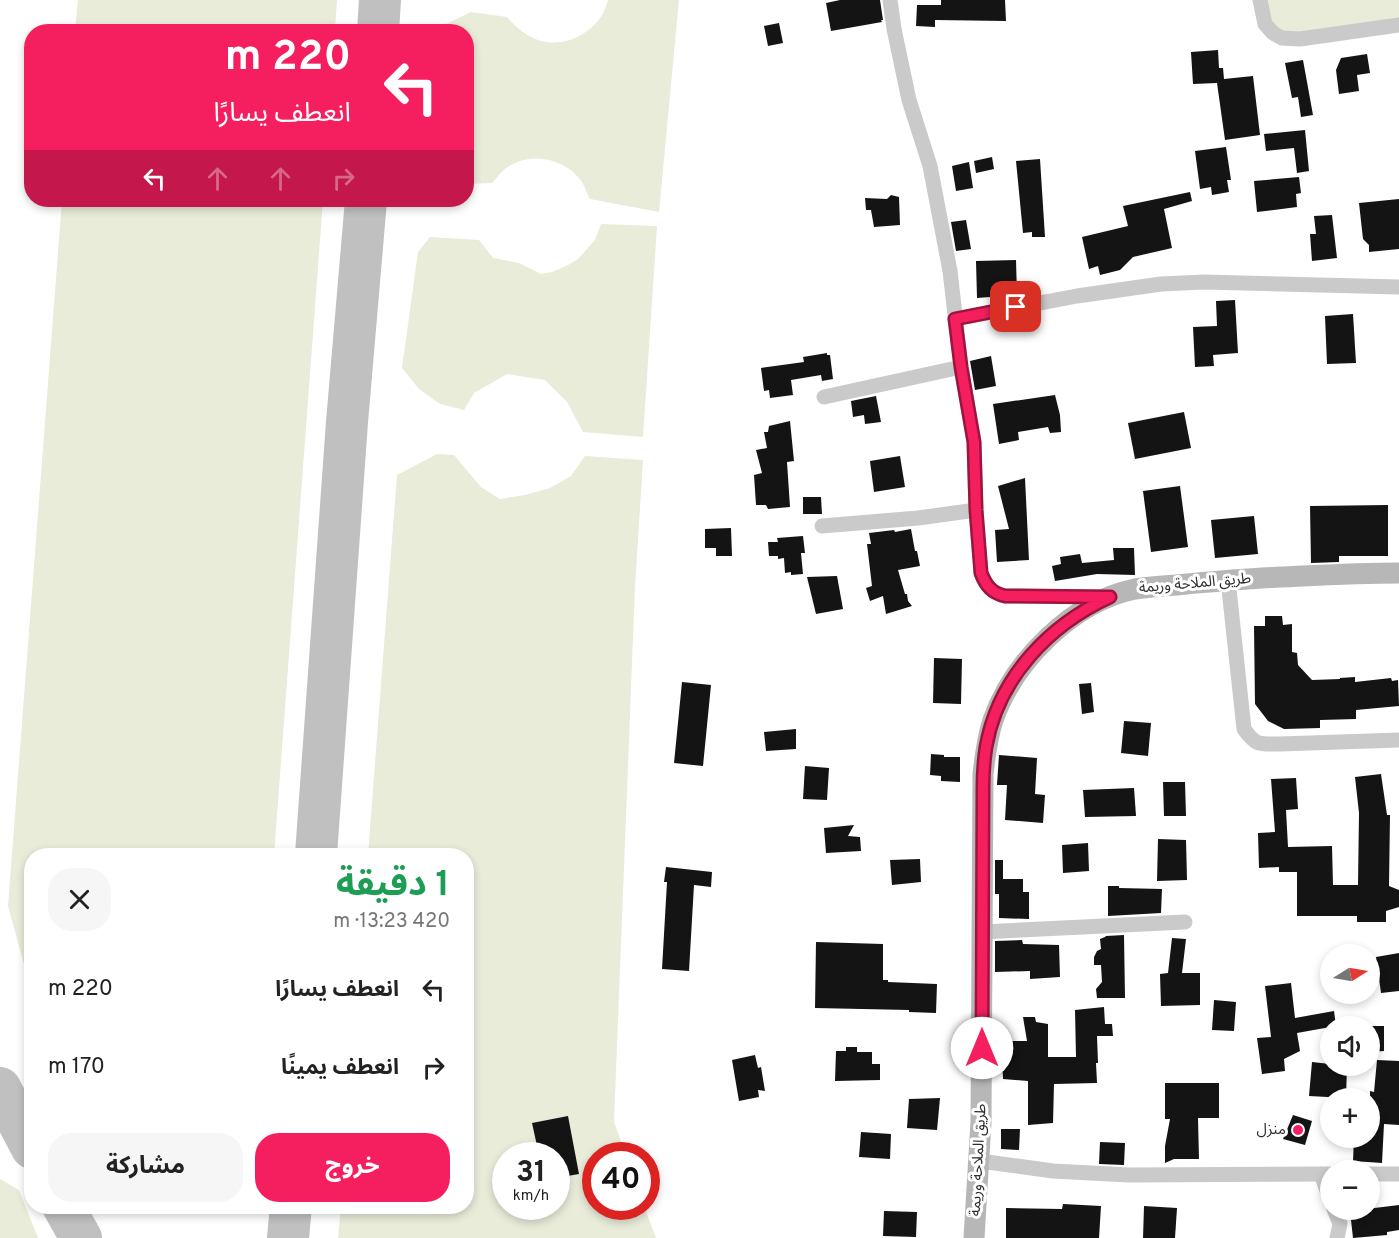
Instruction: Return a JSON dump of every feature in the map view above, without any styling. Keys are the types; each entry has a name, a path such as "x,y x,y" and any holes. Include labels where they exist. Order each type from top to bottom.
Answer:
{"street":[{"path":"890,0 909,100 930,166 950,271 961,367 974,442 981,573 984,581 994,592 1005,596 1110,597"},
{"path":"1260,0 1265,24 1273,33 1282,38 1300,39 1399,25"},
{"path":"955,319 1077,296 1161,284 1204,282 1399,286"},
{"path":"824,397 961,367"},
{"path":"822,526 918,518 976,510"},
{"name":"طريق الملاحة وريمة","path":"975,1238 980,1161 982,1048 983,774 986,747 993,721 1003,696 1017,673 1051,635 1071,619 1090,606 1135,589 1228,580 1399,573"},
{"path":"1228,580 1244,729 1252,741 1271,744 1399,740"},
{"path":"982,932 1185,922"},
{"path":"980,1161 1053,1171 1129,1175 1320,1174"},
{"path":"1380,1174 1399,1174"},
{"path":"1337,1238 1340,1224 1338,1220"}],"green space":[{"path":"78,0 337,0 335,24 76,24"},
{"path":"608,0 679,0 659,212 590,199 582,182 575,174 566,167 546,159 514,163 492,183 474,184 474,24 446,24 471,12 507,17 525,34 544,42 556,42 568,41 589,30 604,11"},
{"path":"1260,0 1399,0 1399,25 1282,38"},
{"path":"61,207 322,207 275,848 24,848 24,964 8,906"},
{"path":"601,224 657,226 643,437 583,432 567,402 545,380 507,374 474,393 464,410 440,404 419,389 402,368 418,252 430,237 479,240 493,258 519,263 541,274 552,272 578,259 595,240"},
{"path":"437,454 454,455 481,487 500,499 550,488 571,476 585,456 643,460 635,587 614,1122 621,1142 582,1142 582,1220 649,1220 656,1238 338,1238 340,1214 474,1214 474,848 369,848 397,475"},
{"path":"0,1179 19,1190 24,1203 24,1214 28,1214 38,1238 0,1238"}],"building":[{"path":"840,0 880,0 883,20 831,31 826,3"},
{"path":"941,0 1005,0 1006,21 935,20 935,27 916,26 917,5 941,5"},
{"path":"779,23 783,43 768,46 764,26"},
{"path":"1218,50 1219,68 1223,68 1224,79 1253,76 1260,135 1225,140 1217,83 1193,84 1191,52"},
{"path":"1367,54 1370,73 1357,75 1359,91 1339,94 1336,70 1341,58"},
{"path":"1303,60 1313,115 1301,117 1298,97 1292,98 1285,63"},
{"path":"1305,130 1309,171 1297,173 1294,148 1266,151 1264,134"},
{"path":"1226,147 1231,180 1227,180 1229,192 1212,195 1211,187 1200,189 1195,151"},
{"path":"992,157 994,169 976,173 974,161"},
{"path":"1040,159 1045,237 1032,237 1032,232 1023,233 1016,161"},
{"path":"969,162 973,188 956,191 952,166"},
{"path":"1299,177 1301,193 1296,194 1297,207 1257,212 1254,181"},
{"path":"1190,192 1192,201 1164,209 1172,248 1133,257 1120,270 1100,275 1098,266 1089,269 1082,237 1128,226 1123,206"},
{"path":"891,195 899,197 900,225 874,227 871,210 866,210 865,198 887,199"},
{"path":"1399,199 1399,249 1369,252 1369,245 1363,239 1359,203"},
{"path":"1332,215 1337,258 1312,261 1310,234 1316,234 1314,216"},
{"path":"966,220 971,249 956,251 951,222"},
{"path":"1016,260 1017,295 977,298 976,261"},
{"path":"1235,300 1238,353 1213,355 1214,366 1195,367 1193,327 1217,326 1216,301"},
{"path":"1353,314 1356,363 1327,364 1325,316"},
{"path":"827,353 830,355 833,379 822,381 821,375 791,380 793,395 770,398 769,390 764,391 761,368 804,362 803,357"},
{"path":"991,356 996,386 975,390 970,361"},
{"path":"1055,395 1061,432 1050,433 1048,427 1018,432 1019,440 999,444 993,404"},
{"path":"876,396 881,422 865,424 864,415 853,417 851,401"},
{"path":"1184,412 1191,448 1135,459 1128,423"},
{"path":"790,421 794,461 787,462 790,507 768,509 766,505 756,505 754,475 762,473 756,450 767,448 764,432 768,432 769,426"},
{"path":"900,456 905,487 874,492 870,461"},
{"path":"1025,478 1029,560 997,562 995,530 1009,529 998,486"},
{"path":"1180,486 1188,547 1151,552 1143,491"},
{"path":"803,497 821,497 822,514 803,514"},
{"path":"1388,505 1388,556 1339,556 1339,562 1311,563 1310,506"},
{"path":"1254,516 1258,554 1215,558 1211,520"},
{"path":"731,528 732,556 716,556 716,548 705,548 705,529"},
{"path":"911,529 920,566 898,570 905,594 912,606 886,614 883,596 870,601 866,588 872,586 867,544 871,544 869,533"},
{"path":"803,536 805,553 801,553 803,574 785,573 784,558 769,556 768,542 778,542 777,538"},
{"path":"1113,548 1134,548 1135,575 1097,574 1055,581 1052,566 1061,564 1060,557 1080,554 1082,563 1114,560"},
{"path":"837,576 843,609 816,614 807,577"},
{"path":"1265,616 1282,616 1283,625 1292,624 1292,652 1297,653 1298,665 1312,680 1355,677 1355,682 1391,678 1392,681 1398,680 1399,706 1356,710 1356,719 1320,720 1320,728 1284,729 1268,721 1255,704 1254,626 1265,626"},
{"path":"934,658 962,659 961,704 933,703"},
{"path":"682,682 711,685 703,766 674,763"},
{"path":"1091,683 1094,712 1082,714 1079,684"},
{"path":"1124,721 1151,723 1148,756 1121,753"},
{"path":"796,729 796,749 766,751 764,732"},
{"path":"931,754 960,757 960,782 941,781 941,776 930,775"},
{"path":"999,755 1037,758 1035,794 1045,795 1043,823 1005,820 1007,785 997,785"},
{"path":"805,766 829,768 827,800 803,799"},
{"path":"1381,774 1387,815 1390,815 1389,886 1399,890 1399,907 1386,911 1386,922 1357,922 1357,916 1297,916 1297,872 1279,872 1279,867 1259,868 1258,833 1275,832 1271,779 1296,778 1298,809 1286,810 1288,847 1332,846 1333,885 1358,885 1359,813 1355,777"},
{"path":"1163,782 1185,782 1186,816 1164,816"},
{"path":"1134,788 1136,816 1085,817 1083,790"},
{"path":"854,825 848,836 860,837 861,851 826,853 824,828"},
{"path":"1158,839 1186,840 1187,880 1157,881"},
{"path":"1088,843 1089,871 1063,873 1062,845"},
{"path":"920,859 921,882 892,885 890,860"},
{"path":"995,860 1003,860 1003,879 1023,879 1023,892 1029,892 1029,919 999,918 999,894 995,894"},
{"path":"666,867 712,872 711,887 694,885 689,971 662,969"},
{"path":"1108,886 1162,889 1161,913 1108,916"},
{"path":"1124,935 1125,998 1097,998 1096,989 1102,982 1101,965 1094,965 1094,957 1101,949 1100,939 1106,936"},
{"path":"1172,938 1186,939 1182,973 1200,973 1200,1005 1161,1006 1160,974 1168,973"},
{"path":"1022,940 1023,944 1059,945 1060,977 1030,979 1030,971 995,972 995,941"},
{"path":"816,942 883,944 883,980 937,984 936,1013 909,1012 909,1010 815,1008"},
{"path":"1399,953 1399,991 1381,993 1380,956"},
{"path":"1291,983 1295,1018 1334,1011 1335,1016 1320,1016 1320,1029 1297,1033 1300,1051 1284,1059 1285,1071 1262,1074 1257,1038 1271,1037 1265,986"},
{"path":"1214,1000 1236,1002 1234,1031 1212,1030"},
{"path":"1104,1007 1105,1024 1112,1024 1113,1036 1097,1036 1097,1083 1054,1084 1053,1123 1028,1125 1028,1081 1003,1079 1002,1056 1007,1055 1006,1041 1027,1041 1023,1017 1035,1017 1036,1022 1048,1024 1048,1057 1076,1057 1075,1010"},
{"path":"1380,1026 1384,1026 1384,1051 1380,1051"},
{"path":"846,1047 857,1047 857,1052 872,1052 872,1064 880,1064 880,1080 835,1081 836,1051 846,1051"},
{"path":"755,1055 758,1068 761,1067 765,1091 758,1090 759,1097 739,1101 732,1060"},
{"path":"1380,1060 1399,1061 1399,1125 1384,1124 1382,1163 1380,1160 1353,1160 1354,1148 1380,1148 1380,1088 1374,1088 1376,1076 1380,1076"},
{"path":"1312,1062 1320,1063 1320,1076 1347,1076 1346,1088 1320,1088 1320,1097 1309,1096"},
{"path":"1165,1083 1219,1083 1219,1118 1198,1118 1199,1159 1174,1159 1165,1163 1165,1146 1170,1119 1165,1119"},
{"path":"940,1098 937,1130 907,1128 909,1099"},
{"name":"منزل","path":"1293,1115 1312,1121 1305,1145 1283,1139"},
{"path":"568,1116 579,1174 570,1176 570,1142 536,1142 532,1123"},
{"path":"1001,1129 1020,1129 1019,1150 1001,1149"},
{"path":"861,1132 891,1134 890,1159 859,1157"},
{"path":"1100,1142 1125,1143 1124,1165 1099,1164"},
{"path":"1063,1204 1101,1206 1099,1238 1006,1238 1006,1208 1062,1209"},
{"path":"1399,1205 1399,1230 1387,1232 1387,1235 1353,1238 1351,1220 1380,1220 1380,1207"},
{"path":"1144,1206 1177,1208 1175,1238 1143,1238"},
{"path":"884,1211 917,1212 916,1237 883,1236"}],"taxiway":[{"path":"378,24 380,0"},
{"path":"317,848 347,422 365,207"},
{"path":"0,1088 24,1133"},
{"path":"68,1214 81,1238"},
{"path":"288,1238 290,1214"}],"place":[{"name":"منزل","path":"1298,1130"}],"route":[{"path":"982,1048 983,774 986,747 993,721 1003,696 1017,673 1034,652 1071,619 1090,606 1110,597 999,595 989,588 981,573 974,442 955,319 1016,307"}]}
